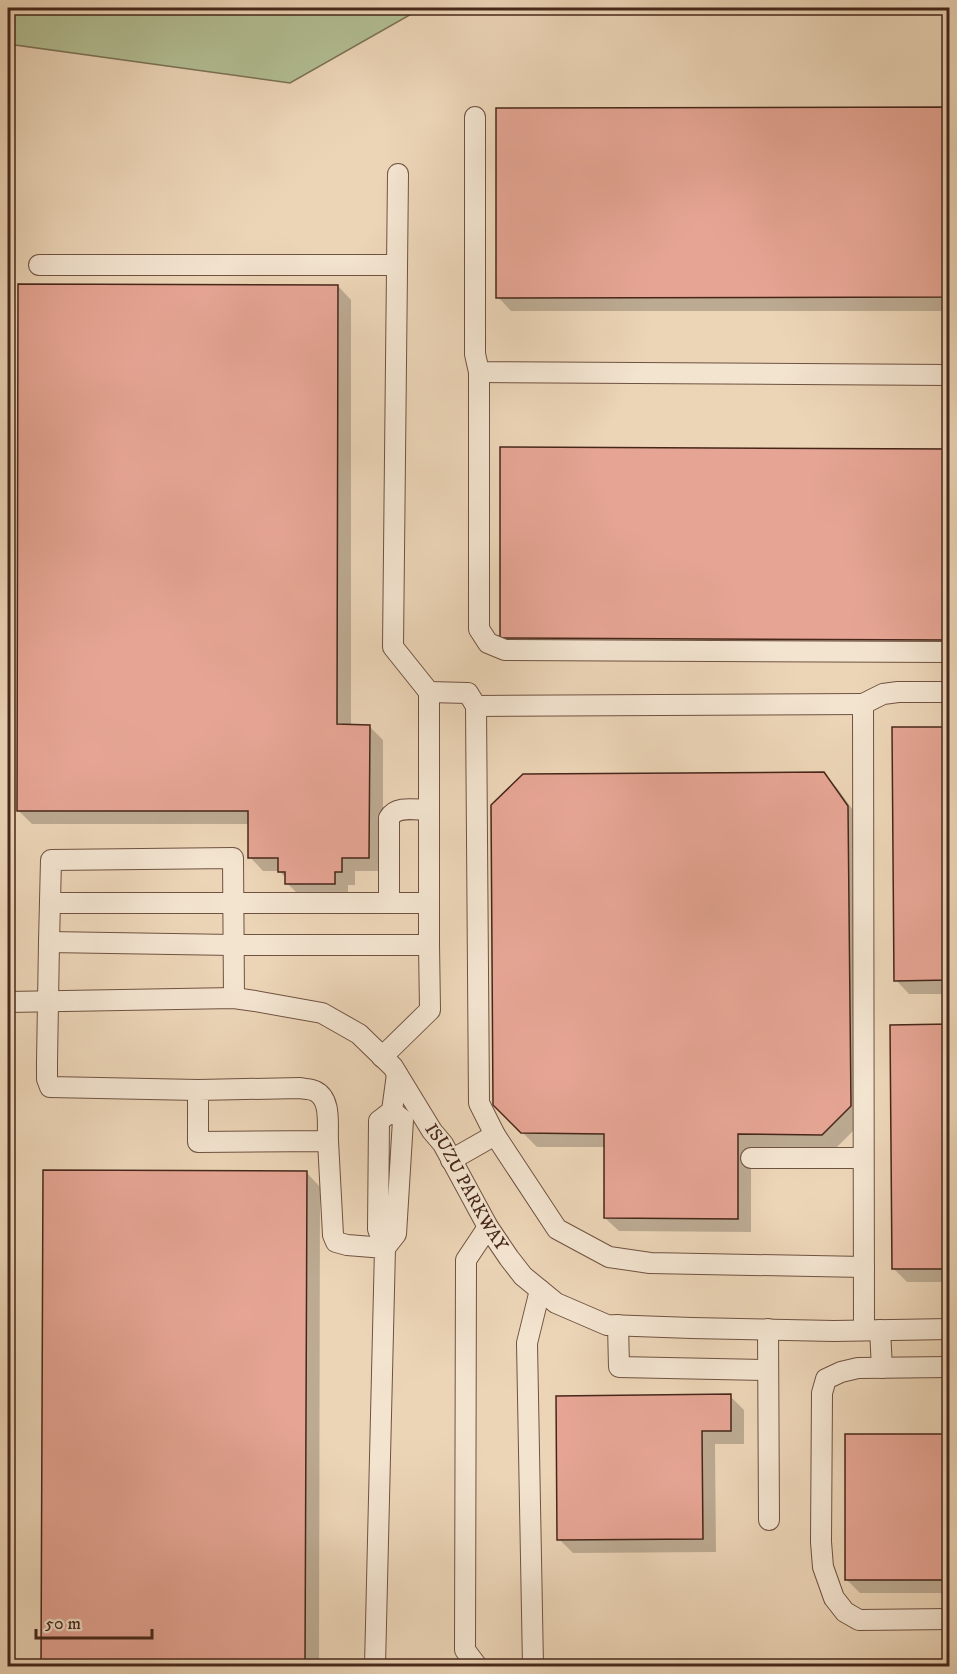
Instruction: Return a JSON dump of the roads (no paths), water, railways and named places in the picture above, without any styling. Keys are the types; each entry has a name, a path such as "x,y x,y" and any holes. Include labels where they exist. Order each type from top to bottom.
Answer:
{"street":[{"path":"475,117 475,354 479,372 479,629 488,643 505,650 950,652"},
{"path":"382,1057 430,1010 429,692 393,647 398,174"},
{"path":"39,265 397,265"},
{"path":"479,372 950,375"},
{"path":"429,692 468,693 476,706 479,1103 495,1135 557,1230 609,1257 650,1263 864,1267"},
{"path":"476,706 863,704 883,694 950,692"},
{"path":"863,704 864,1267 872,1330 882,1368"},
{"path":"389,903 388,818 392,812 398,810 429,810"},
{"path":"234,999 233,858 51,860 47,1071 50,1087 300,1088 315,1091 322,1097 327,1107 333,1235 336,1242 385,1248"},
{"path":"50,903 429,903"},
{"path":"50,942 429,945"},
{"name":"ISUZU PARKWAY","path":"8,1002 234,999 322,1013 359,1034 393,1067 451,1160 488,1227 524,1276 556,1303 607,1325 768,1329 950,1329"},
{"path":"375,1666 385,1248 378,1230 379,1121 392,1111 397,1074"},
{"path":"198,1089 198,1142 328,1141"},
{"path":"451,1160 495,1135"},
{"path":"752,1158 863,1158"},
{"path":"477,1666 465,1650 466,1260 488,1227"},
{"path":"533,1666 527,1343 540,1290"},
{"path":"618,1325 619,1367 768,1370"},
{"path":"768,1329 769,1520"},
{"path":"950,1367 858,1368 826,1379 822,1393 821,1542 823,1567 834,1598 845,1611 860,1620 950,1619"}]}
